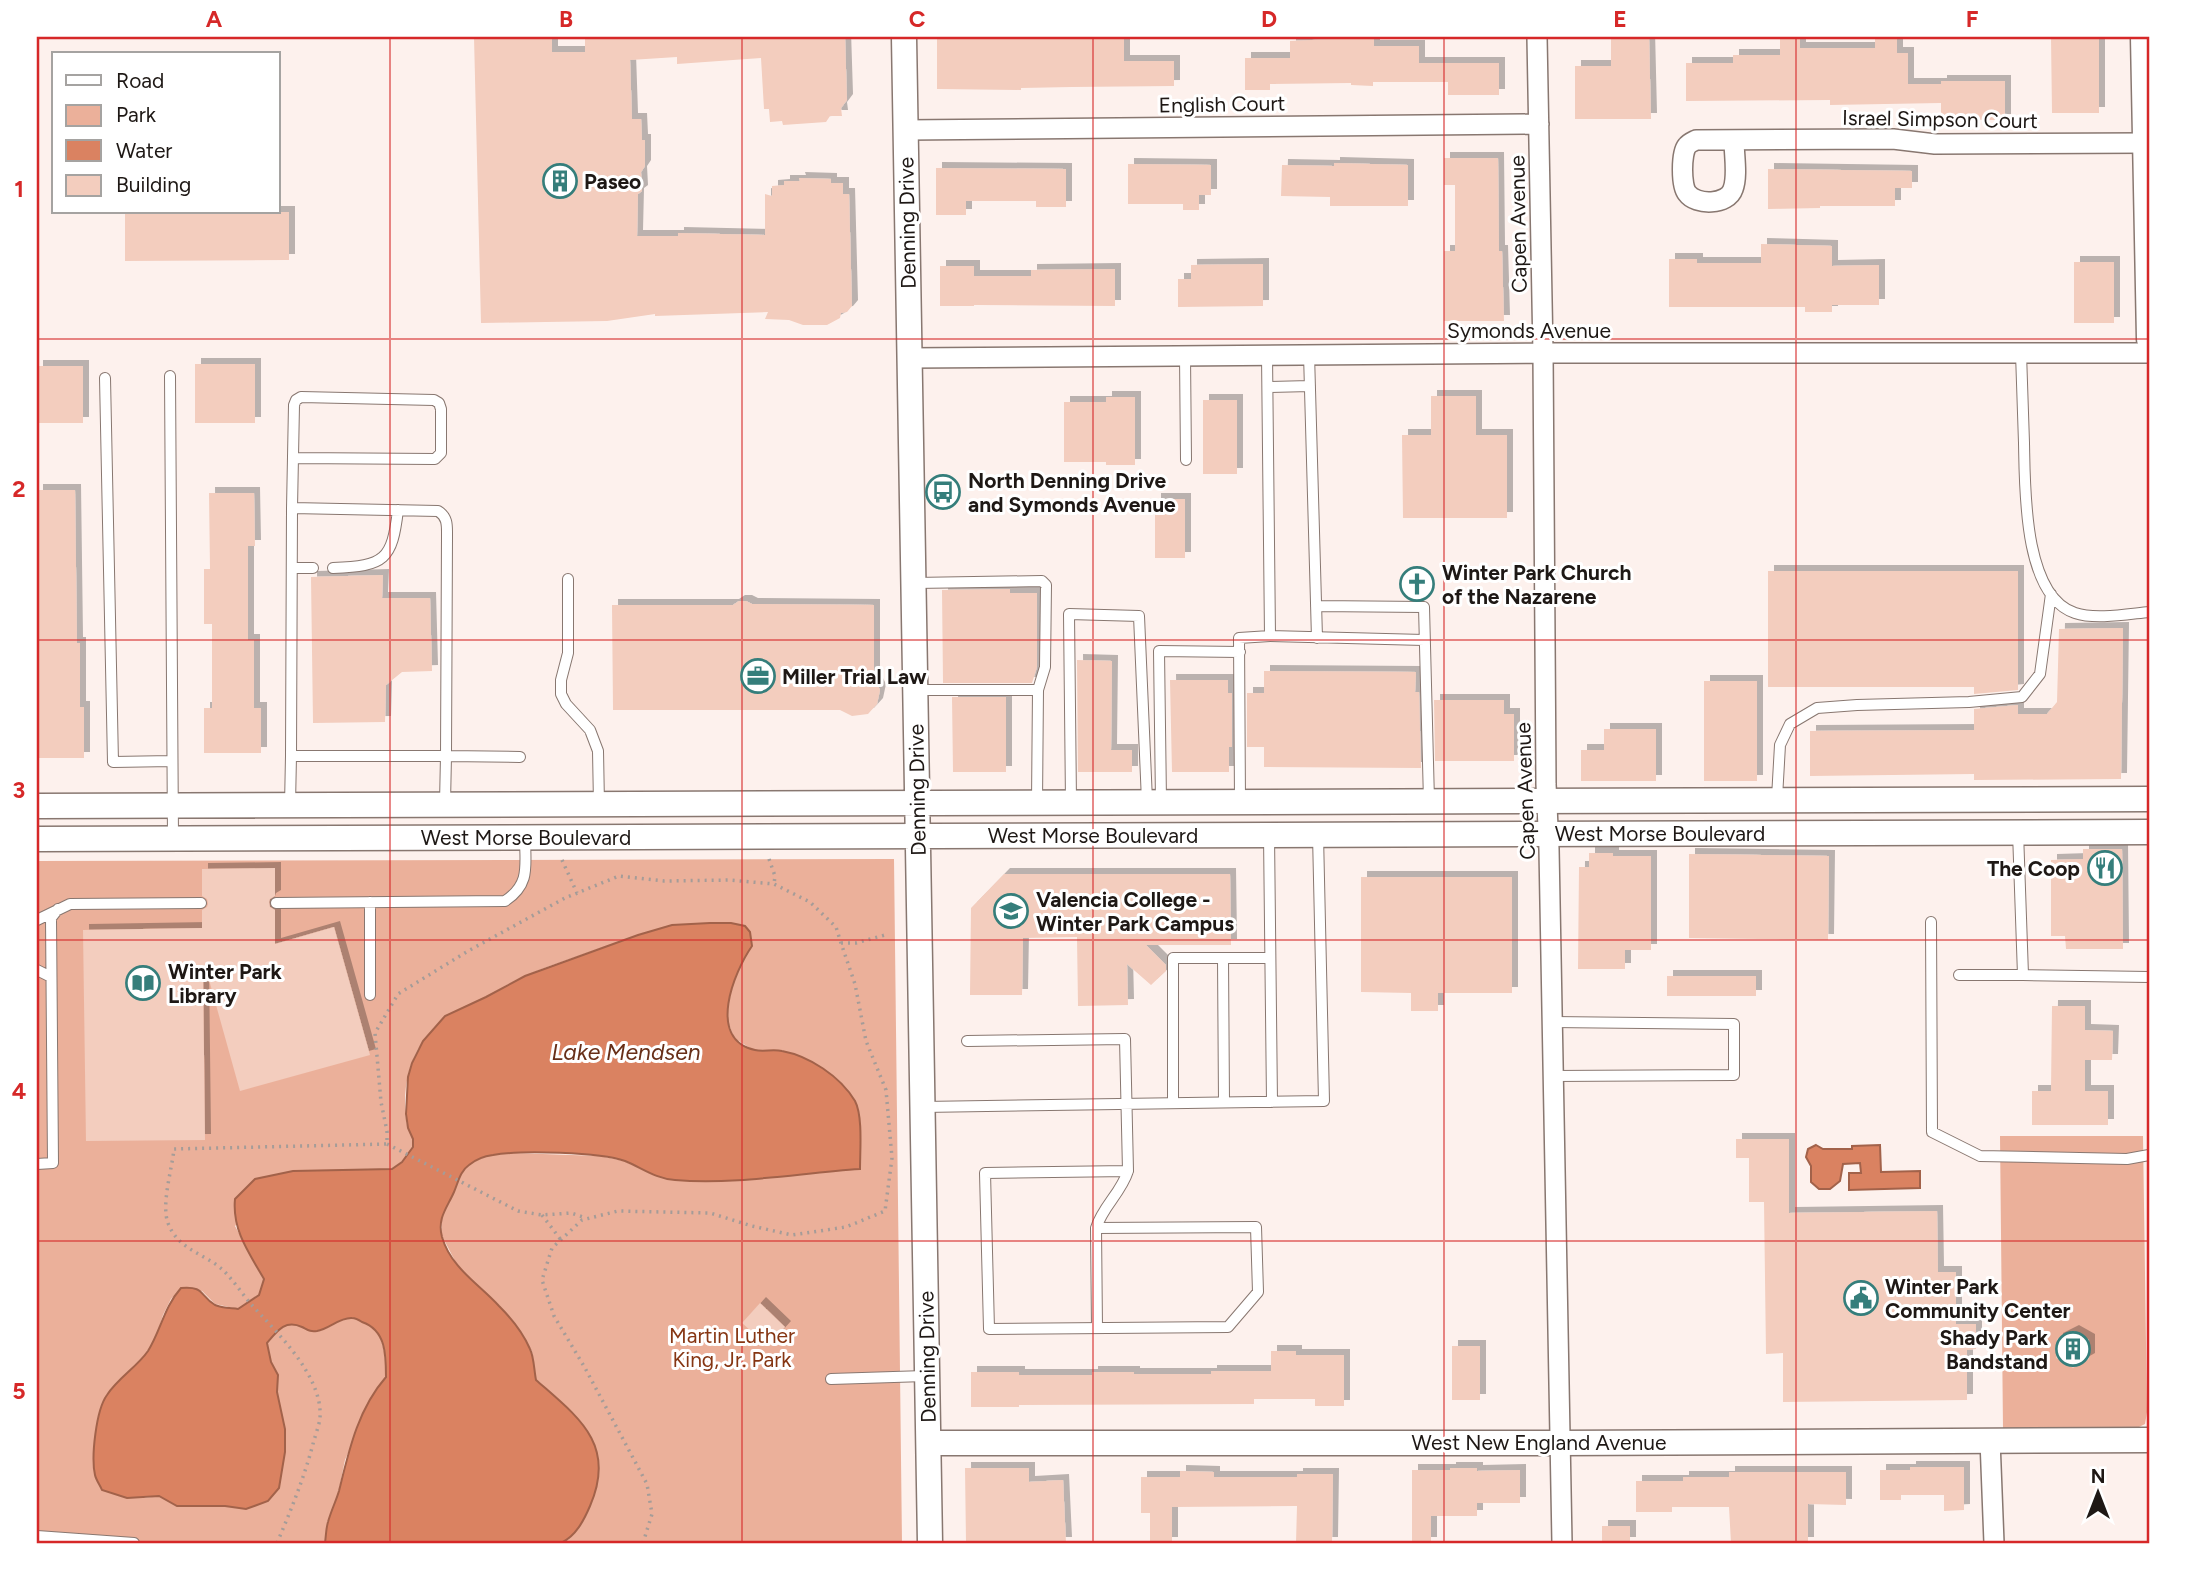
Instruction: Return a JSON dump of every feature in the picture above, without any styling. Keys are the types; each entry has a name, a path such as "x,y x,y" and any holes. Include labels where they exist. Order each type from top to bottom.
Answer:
{"street":[{"name":"Denning Drive","path":"904,37 930,1543"},
{"name":"Capen Avenue","path":"1537,37 1543,352 1546,801 1562,1543"},
{"path":"2143,37 2147,83 2145,143 2149,339"},
{"name":"English Court","path":"905,130 1539,124"},
{"name":"Israel Simpson Court","path":"1734,140 1893,139 1935,144 2145,143"},
{"name":"Symonds Avenue","path":"909,358 1543,352 2149,353"},
{"name":"West Morse Boulevard","path":"37,806 2149,799"},
{"path":"525,804 525,837"},
{"name":"West Morse Boulevard","path":"37,839 2149,832"},
{"path":"1990,1440 1994,1543"},
{"name":"West New England Avenue","path":"929,1443 2149,1440"}],"lane":[{"path":"2021,353 2026,518 2032,547 2045,585 2058,603 2075,613 2099,616 2149,612"},
{"path":"1309,354 1317,638"},
{"path":"1268,355 1270,636"},
{"path":"1185,356 1186,460"},
{"path":"170,376 173,838"},
{"path":"105,378 113,762 172,761"},
{"path":"1268,387 1310,386"},
{"path":"290,805 292,508 294,405 301,397 439,402 441,453 435,459 293,458"},
{"path":"292,508 438,511 447,521 445,805"},
{"path":"334,568 362,566 383,557 394,540 398,510"},
{"path":"292,568 313,568"},
{"path":"568,579 568,653 561,681 561,694 566,704 590,730 598,751 599,804"},
{"path":"914,583 1042,581 1046,586 1045,667 1038,690 1037,802"},
{"path":"1777,800 1780,745 1790,724 1816,708 1969,702 2022,697 2040,674 2051,594"},
{"path":"1316,606 1424,607 1429,801"},
{"path":"1070,802 1069,614 1139,616 1154,802"},
{"path":"1240,802 1239,638 1270,636 1424,640"},
{"path":"1154,802 1159,651 1240,652"},
{"path":"916,690 1038,690"},
{"path":"291,756 520,757"},
{"path":"2018,832 2023,975"},
{"path":"1269,834 1272,1102"},
{"path":"923,1107 1324,1101 1318,834"},
{"path":"276,903 505,901 517,893 524,883 525,837"},
{"path":"370,902 370,995"},
{"path":"37,920 70,904 201,903"},
{"path":"37,1164 53,1163 51,918 58,909"},
{"path":"1931,922 1932,1132 1980,1156 2127,1158 2149,1155"},
{"path":"1174,1103 1173,958 1270,958"},
{"path":"1223,958 1224,1102"},
{"path":"37,970 51,977"},
{"path":"1959,975 2149,977"},
{"path":"1552,1022 1734,1024 1734,1075 1553,1076"},
{"path":"967,1041 1125,1039 1128,1171 1123,1184 1101,1213 1096,1228 1097,1328"},
{"path":"1096,1228 1256,1227 1258,1292 1228,1327 989,1329 985,1173 1128,1171"},
{"path":"831,1379 927,1376"},
{"path":"37,1536 134,1543"}],"path":[{"path":"766,849 775,876 774,884"},
{"path":"560,850 577,893"},
{"path":"387,1144 375,1034 398,994 468,951 577,893 619,876 664,881 729,880 774,884 810,902 836,927 855,984 866,1041 886,1090 892,1158 885,1211 846,1227 792,1235 710,1213 618,1211 582,1220 552,1248 542,1280 554,1317 585,1368 646,1484 652,1514 643,1543"},
{"path":"841,943 856,943 885,935"},
{"path":"277,1543 305,1475 320,1417 315,1388 294,1353 226,1274 212,1261 190,1251 179,1241 168,1223 166,1200 174,1149 387,1144 518,1211 542,1215 571,1213 588,1219"},
{"path":"542,1215 561,1240"}],"green space":[{"name":"Martin Luther King, Jr. Park","path":"894,859 902,1543 561,1543 569,1539 552,1394 536,1380 532,1351 498,1304 470,1281 455,1261 442,1236 442,1213 463,1170 470,1163 490,1155 514,1153 600,1156 624,1161 672,1180 715,1181 804,1173 854,1099 822,1068 781,1050 753,1050 734,1038 727,1019 728,997 743,959 752,946 750,932 745,926 706,923 650,932 533,972 498,990 433,1033 425,1039 417,1052 409,1072 405,1093 406,1115 413,1145 405,1158 392,1169 293,1171 235,1226 264,1279 259,1296 238,1309 215,1304 202,1291 181,1288 171,1299 156,1337 144,1357 131,1369 95,1442 145,1498 159,1496 177,1506 246,1509 279,1488 285,1452 285,1429 277,1392 278,1375 271,1362 267,1343 278,1331 291,1324 317,1331 343,1319 352,1318 362,1320 376,1331 383,1348 386,1377 376,1389 345,1460 338,1494 327,1523 325,1543 37,1543 37,861"},
{"path":"2000,1136 2143,1136 2147,1412 2145,1424 2133,1430 2003,1429"}],"water":[{"name":"Lake Mendsen","path":"710,923 745,926 750,932 752,946 738,972 728,1004 731,1033 740,1043 755,1050 779,1050 803,1057 823,1068 841,1083 858,1107 860,1169 744,1180 675,1180 613,1158 540,1152 505,1153 480,1158 463,1170 442,1219 441,1230 446,1248 466,1275 516,1326 531,1352 536,1380 579,1420 596,1449 599,1465 597,1484 585,1517 571,1536 561,1543 325,1543 327,1524 361,1416 386,1377 385,1352 380,1337 370,1326 353,1318 343,1319 317,1331 286,1325 267,1343 271,1362 278,1375 277,1392 285,1429 285,1452 279,1488 268,1501 246,1509 177,1506 159,1496 127,1498 102,1490 95,1475 94,1457 95,1434 103,1402 111,1389 148,1351 170,1303 181,1288 194,1288 215,1305 238,1309 259,1295 264,1279 243,1241 235,1210 235,1199 255,1179 293,1171 392,1169 402,1162 413,1147 406,1114 408,1077 412,1063 423,1041 445,1016 525,976 638,935 672,925"},
{"path":"1816,1145 1823,1149 1852,1149 1852,1146 1880,1145 1881,1172 1920,1171 1920,1188 1849,1190 1849,1173 1861,1173 1860,1163 1843,1164 1840,1181 1830,1189 1819,1189 1811,1182 1811,1166 1806,1157 1808,1149"}],"building":[{"name":"Paseo","path":"474,37 552,37 552,52 585,52 585,37 845,37 847,100 841,108 842,116 830,116 826,122 783,125 782,121 770,122 769,109 764,109 761,58 677,64 677,57 630,60 632,119 641,119 642,140 645,140 645,166 641,172 642,191 638,194 637,236 678,236 678,233 765,235 765,194 772,196 772,186 784,185 784,181 800,181 799,178 831,179 831,183 843,183 843,194 849,194 852,306 847,312 841,313 840,318 827,325 803,325 789,320 765,319 768,312 655,314 607,321 481,323"},
{"path":"1124,37 1124,61 1174,61 1174,86 937,89 937,39"},
{"path":"1336,37 1374,38 1374,46 1419,46 1419,63 1499,63 1499,95 1448,95 1448,82 1373,82 1373,86 1351,83 1270,84 1270,90 1245,90 1245,58 1290,58 1290,41"},
{"path":"1611,37 1649,37 1651,119 1575,119 1575,66 1611,66"},
{"path":"1780,37 1800,37 1800,48 1875,48 1875,37 1897,37 1897,53 1908,53 1908,84 2005,81 2005,120 1941,120 1941,103 1830,105 1830,100 1686,101 1686,63 1733,63 1733,55 1780,55"},
{"path":"2051,37 2099,37 2099,113 2052,113"},
{"path":"1444,158 1498,158 1499,251 1502,251 1504,321 1444,321 1444,251 1455,251 1455,185 1444,185"},
{"path":"1334,163 1408,165 1408,206 1330,206 1330,197 1281,196 1282,165 1334,166"},
{"path":"1128,164 1211,165 1211,195 1199,195 1199,210 1183,210 1183,204 1128,204"},
{"path":"936,168 1066,169 1066,207 1036,207 1036,201 966,201 966,215 936,215"},
{"path":"1768,169 1912,171 1912,188 1895,188 1895,206 1768,209"},
{"path":"289,212 289,260 125,261 125,214"},
{"path":"1761,244 1832,246 1832,266 1879,265 1879,305 1832,305 1832,312 1805,312 1805,307 1669,307 1669,259 1697,259 1697,263 1761,263"},
{"path":"2074,262 2114,262 2114,323 2074,323"},
{"path":"1263,264 1263,306 1178,307 1178,279 1191,279 1191,265"},
{"path":"940,266 974,266 974,276 1031,276 1031,270 1115,269 1115,306 940,306"},
{"path":"195,364 255,364 255,423 195,423"},
{"path":"37,366 83,366 83,423 37,423"},
{"path":"1431,396 1476,396 1476,435 1507,435 1507,518 1403,518 1402,435 1431,435"},
{"path":"1106,397 1135,397 1135,465 1064,462 1064,402 1106,402"},
{"path":"1203,400 1237,400 1237,474 1203,474"},
{"path":"37,490 75,490 77,643 80,643 80,707 84,707 84,758 37,758"},
{"path":"209,493 254,493 255,546 248,546 248,640 254,640 254,708 261,708 261,753 204,753 204,708 212,708 212,624 204,624 204,569 210,569"},
{"path":"1155,499 1185,499 1185,558 1155,558"},
{"path":"1768,571 2018,571 2018,690 1974,694 1974,687 1768,687"},
{"path":"383,575 382,598 430,598 432,671 402,672 386,685 385,722 313,723 311,577"},
{"path":"1010,589 1010,593 1037,593 1037,667 1032,683 943,683 942,590"},
{"path":"739,601 752,604 874,605 874,678 880,690 877,704 868,714 852,716 840,710 613,710 612,605 733,605"},
{"path":"2123,628 2121,779 1974,780 1974,774 1810,776 1810,731 1974,730 1974,709 2018,705 2018,714 2047,714 2057,702 2059,629"},
{"path":"1077,660 1112,661 1111,750 1132,750 1132,772 1078,772"},
{"path":"1264,671 1416,672 1421,768 1264,767 1264,747 1247,747 1247,693 1264,693"},
{"path":"1170,680 1228,680 1228,693 1232,693 1229,772 1172,772"},
{"path":"1704,681 1757,681 1757,781 1704,781"},
{"path":"952,697 1006,697 1006,772 953,772"},
{"path":"1434,700 1504,700 1504,714 1514,714 1514,761 1435,761"},
{"path":"1604,729 1656,729 1656,781 1581,781 1581,750 1604,750"},
{"path":"2083,849 2122,849 2123,949 2066,949 2065,936 2051,936 2051,860 2083,859"},
{"path":"1589,853 1651,856 1651,950 1625,950 1625,969 1578,969 1579,867 1589,867"},
{"path":"1689,854 1829,856 1828,940 1689,938"},
{"path":"275,868 275,896 269,902 270,907 275,910 275,944 334,927 370,1055 240,1091 206,969 203,969 205,1140 86,1141 83,930 202,928 202,910 208,904 207,899 202,896 202,869"},
{"path":"1004,874 1230,874 1231,945 1146,945 1166,965 1166,971 1151,985 1127,964 1128,1005 1078,1006 1077,937 1023,938 1022,995 970,995 971,908"},
{"path":"1361,877 1512,877 1512,993 1438,993 1438,1011 1411,1011 1411,993 1361,992"},
{"path":"1667,976 1756,976 1756,996 1667,996"},
{"path":"2052,1006 2085,1006 2085,1030 2113,1031 2112,1060 2085,1060 2085,1091 2108,1091 2108,1125 2032,1125 2032,1091 2051,1091"},
{"name":"Winter Park Community Center","path":"1736,1139 1789,1139 1789,1213 1937,1211 1938,1272 1956,1272 1956,1324 1976,1324 1976,1349 1967,1350 1967,1400 1783,1402 1783,1353 1766,1354 1764,1202 1749,1202 1749,1158 1736,1158"},
{"path":"760,1303 785,1327 768,1346 742,1323"},
{"name":"Shady Park Bandstand","path":"2073,1331 2089,1340 2089,1359 2073,1368 2056,1358 2057,1339"},
{"path":"1452,1346 1480,1346 1480,1400 1452,1400"},
{"path":"1271,1351 1296,1351 1296,1355 1344,1355 1344,1406 1315,1406 1315,1399 1254,1399 1254,1404 971,1407 971,1372 1092,1375 1092,1372 1211,1374 1211,1371 1271,1371"},
{"path":"1910,1467 1964,1467 1964,1510 1944,1511 1944,1495 1901,1495 1901,1500 1880,1500 1880,1470 1910,1470"},
{"path":"965,1468 1029,1468 1029,1482 1063,1480 1066,1543 966,1543"},
{"path":"1477,1468 1477,1471 1520,1470 1520,1503 1477,1503 1477,1516 1431,1516 1431,1543 1412,1543 1412,1470"},
{"path":"1180,1471 1214,1472 1214,1477 1333,1474 1332,1543 1296,1543 1297,1506 1172,1507 1172,1543 1150,1543 1150,1513 1141,1513 1141,1477 1180,1477"},
{"path":"1729,1472 1846,1472 1846,1505 1808,1504 1808,1543 1731,1543 1729,1507 1672,1507 1672,1512 1636,1512 1636,1481 1729,1477"},
{"path":"1602,1526 1630,1526 1630,1543 1602,1543"}],"place":[{"name":"Paseo","path":"560,181"},
{"name":"North Denning Drive and Symonds Avenue","path":"943,492"},
{"name":"Winter Park Church of the Nazarene","path":"1417,584"},
{"name":"Miller Trial Law","path":"758,676"},
{"name":"The Coop","path":"2105,868"},
{"name":"Valencia College - Winter Park Campus","path":"1011,911"},
{"name":"Winter Park Library","path":"143,983"},
{"name":"Winter Park Community Center","path":"1861,1298"},
{"name":"Shady Park Bandstand","path":"2073,1349"}]}
